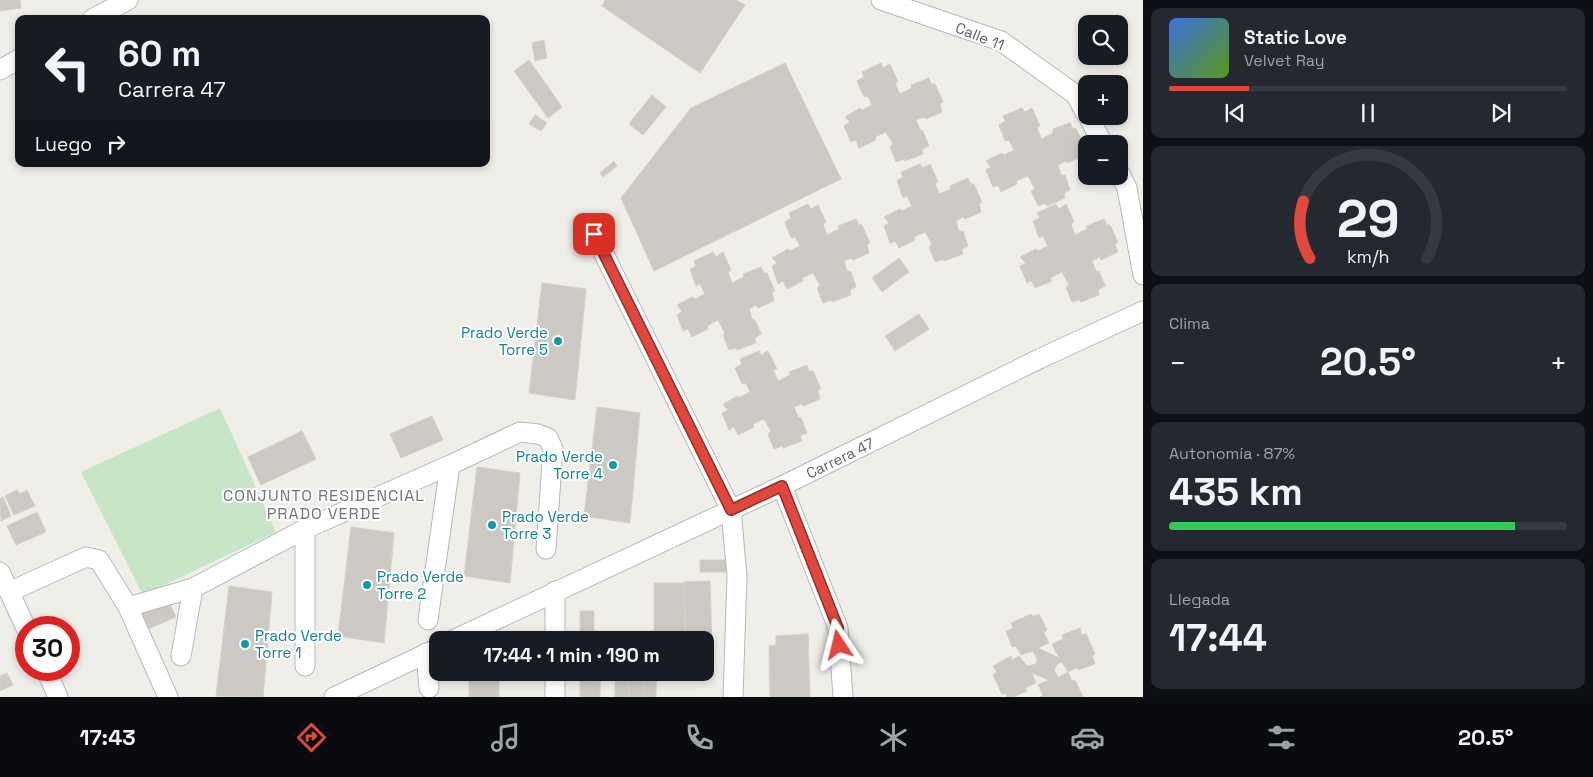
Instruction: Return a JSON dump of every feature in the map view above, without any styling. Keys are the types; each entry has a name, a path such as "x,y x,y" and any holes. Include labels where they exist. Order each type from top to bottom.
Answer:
{"street":[{"path":"100,15 128,0"},
{"name":"Calle 11","path":"881,0 1001,41 1076,95 1078,99"},
{"path":"0,70 15,61"},
{"path":"1126,185 1143,275"},
{"path":"594,234 731,510 737,576 733,697"},
{"name":"Carrera 47","path":"473,631 782,486 1039,359 1143,311"},
{"path":"128,607 193,588 305,529 520,432 538,434 548,438 553,449 546,549"},
{"path":"428,620 450,465"},
{"path":"782,486 838,628 843,697"},
{"path":"305,529 305,666"},
{"path":"10,592 82,559 91,557 99,560 128,607 168,697"},
{"path":"0,572 21,616"},
{"path":"182,656 193,588"},
{"path":"555,591 555,631"},
{"path":"334,697 429,651"},
{"path":"51,681 58,697"},
{"path":"429,688 430,681"},
{"path":"555,681 556,697"}],"green space":[{"path":"220,408 276,532 143,595 81,472"}],"building":[{"path":"0,0 20,0 21,8 0,11"},
{"path":"605,0 736,0 745,5 700,73 602,6"},
{"path":"544,40 547,58 535,61 532,43"},
{"path":"529,60 562,107 548,118 514,71"},
{"path":"785,63 841,179 654,271 621,198 691,108"},
{"path":"881,63 883,68 890,64 898,82 895,83 900,94 912,88 911,85 929,78 931,84 935,84 943,102 940,103 942,112 926,119 924,117 916,120 929,146 922,149 923,154 905,161 904,159 896,162 890,147 893,144 886,132 875,137 876,140 859,148 856,140 851,142 844,126 850,122 845,117 860,108 862,110 872,105 868,96 864,97 857,81 864,77 862,72"},
{"path":"652,95 666,107 643,135 629,124"},
{"path":"1022,108 1025,112 1032,108 1040,126 1037,127 1041,139 1053,133 1053,129 1070,123 1073,129 1076,128 1079,135 1078,158 1058,165 1061,175 1065,175 1070,190 1064,193 1065,198 1047,206 1045,203 1038,206 1031,191 1035,189 1028,176 1016,181 1017,184 1001,192 998,185 993,187 986,170 991,167 986,161 1002,153 1004,155 1014,150 1009,140 1005,141 999,125 1005,121 1003,116"},
{"path":"535,115 547,123 541,131 529,124"},
{"path":"614,161 617,166 603,177 600,173"},
{"path":"920,164 923,168 930,164 938,182 935,183 939,194 951,189 950,186 968,178 971,184 974,184 982,202 979,204 981,212 956,221 959,231 963,231 968,246 962,249 963,254 944,261 943,259 935,262 929,247 932,244 925,232 914,237 915,240 899,248 895,241 890,243 884,226 889,223 884,217 900,209 902,211 912,206 907,196 903,198 897,181 903,177 901,172"},
{"path":"808,204 811,209 818,205 826,222 823,224 827,235 839,229 838,226 856,219 859,225 862,225 870,243 867,244 869,253 853,260 851,258 844,261 847,271 851,272 856,287 850,290 851,295 832,302 831,300 823,303 817,288 820,285 813,273 802,278 803,281 787,289 783,281 778,284 772,266 777,263 772,258 788,249 790,251 800,246 795,237 791,238 785,222 791,218 789,213"},
{"path":"1056,204 1059,209 1066,204 1074,222 1071,224 1075,235 1087,229 1087,226 1104,219 1107,225 1110,225 1118,242 1115,244 1118,252 1101,260 1100,257 1092,261 1096,271 1099,271 1105,286 1098,290 1099,295 1081,302 1079,300 1072,302 1066,287 1069,285 1062,272 1050,278 1052,281 1035,288 1032,281 1027,283 1020,266 1026,263 1020,257 1036,249 1038,251 1048,246 1043,236 1039,238 1033,221 1040,218 1037,213"},
{"path":"713,252 716,257 723,252 731,270 728,272 732,283 744,277 743,274 761,267 764,273 767,273 775,291 772,292 774,301 758,308 756,305 749,309 752,319 755,320 761,334 755,338 756,343 737,350 736,348 729,350 723,335 725,333 718,320 707,326 708,329 692,337 688,329 683,331 677,315 682,311 677,305 692,297 695,299 705,294 700,284 696,286 690,269 696,266 694,261"},
{"path":"899,258 909,272 882,292 872,278"},
{"name":"Prado Verde Torre 5","path":"542,283 586,289 575,400 529,393"},
{"path":"919,314 929,329 895,351 885,336"},
{"path":"759,351 761,355 768,351 777,369 773,370 778,381 790,375 789,372 807,365 809,371 813,371 821,389 818,390 820,399 804,406 802,404 794,407 807,433 800,436 802,441 783,448 782,446 774,449 768,434 771,431 764,419 753,424 754,427 738,435 734,427 729,430 722,413 728,410 723,404 750,392 746,383 742,384 735,368 742,364 740,359"},
{"name":"Prado Verde Torre 4","path":"597,407 640,413 630,523 584,516"},
{"path":"432,416 443,440 401,458 390,434"},
{"path":"302,431 316,459 261,485 248,457"},
{"name":"Prado Verde Torre 3","path":"477,467 520,473 510,583 464,576"},
{"path":"17,490 19,494 27,490 35,506 14,515 5,496"},
{"path":"3,497 11,516 1,521 0,499"},
{"path":"37,512 46,532 16,545 7,526"},
{"name":"Prado Verde Torre 2","path":"351,527 394,533 384,643 338,636"},
{"path":"700,560 731,560 732,572 700,572"},
{"path":"710,581 711,631 685,631 683,582"},
{"path":"654,583 685,583 686,631 654,631"},
{"name":"Prado Verde Torre 1","path":"229,586 272,592 263,697 216,696"},
{"path":"168,600 176,617 144,631 137,614"},
{"path":"580,611 594,611 594,631 580,631"},
{"path":"1031,614 1033,617 1039,614 1047,630 1044,633 1049,643 1038,648 1059,658 1052,644 1063,639 1062,635 1080,628 1082,635 1086,634 1095,654 1092,656 1095,664 1078,670 1076,668 1068,672 1072,681 1075,680 1083,697 1040,697 1043,695 1038,685 1049,680 1032,673 1036,683 1025,688 1027,691 1013,697 1007,697 1006,693 1002,694 993,675 997,672 993,666 1011,656 1012,660 1019,656 1027,666 1036,664 1037,659 1033,651 1021,655 1016,646 1012,647 1006,631 1013,628 1011,623","holes":["1062,662 1068,672 1058,677 1054,670 1057,664"]},
{"path":"808,634 810,697 770,697 769,646 776,645 776,636"},
{"path":"7,673 13,685 0,691 0,676"},
{"path":"469,681 499,681 499,697 469,697"},
{"path":"580,681 600,681 600,697 580,697"},
{"path":"615,681 644,681 644,697 615,697"},
{"path":"629,681 656,681 656,697 629,697"}],"place":[{"name":"Prado Verde Torre 5","path":"558,341"},
{"name":"Prado Verde Torre 4","path":"613,465"},
{"name":"Prado Verde Torre 3","path":"492,525"},
{"name":"Prado Verde Torre 2","path":"367,585"},
{"name":"Prado Verde Torre 1","path":"245,644"}],"district":[{"name":"CONJUNTO RESIDENCIAL PRADO VERDE","path":"324,504"}],"route":[{"path":"594,234 731,510 782,486 838,628 839,645"}]}
